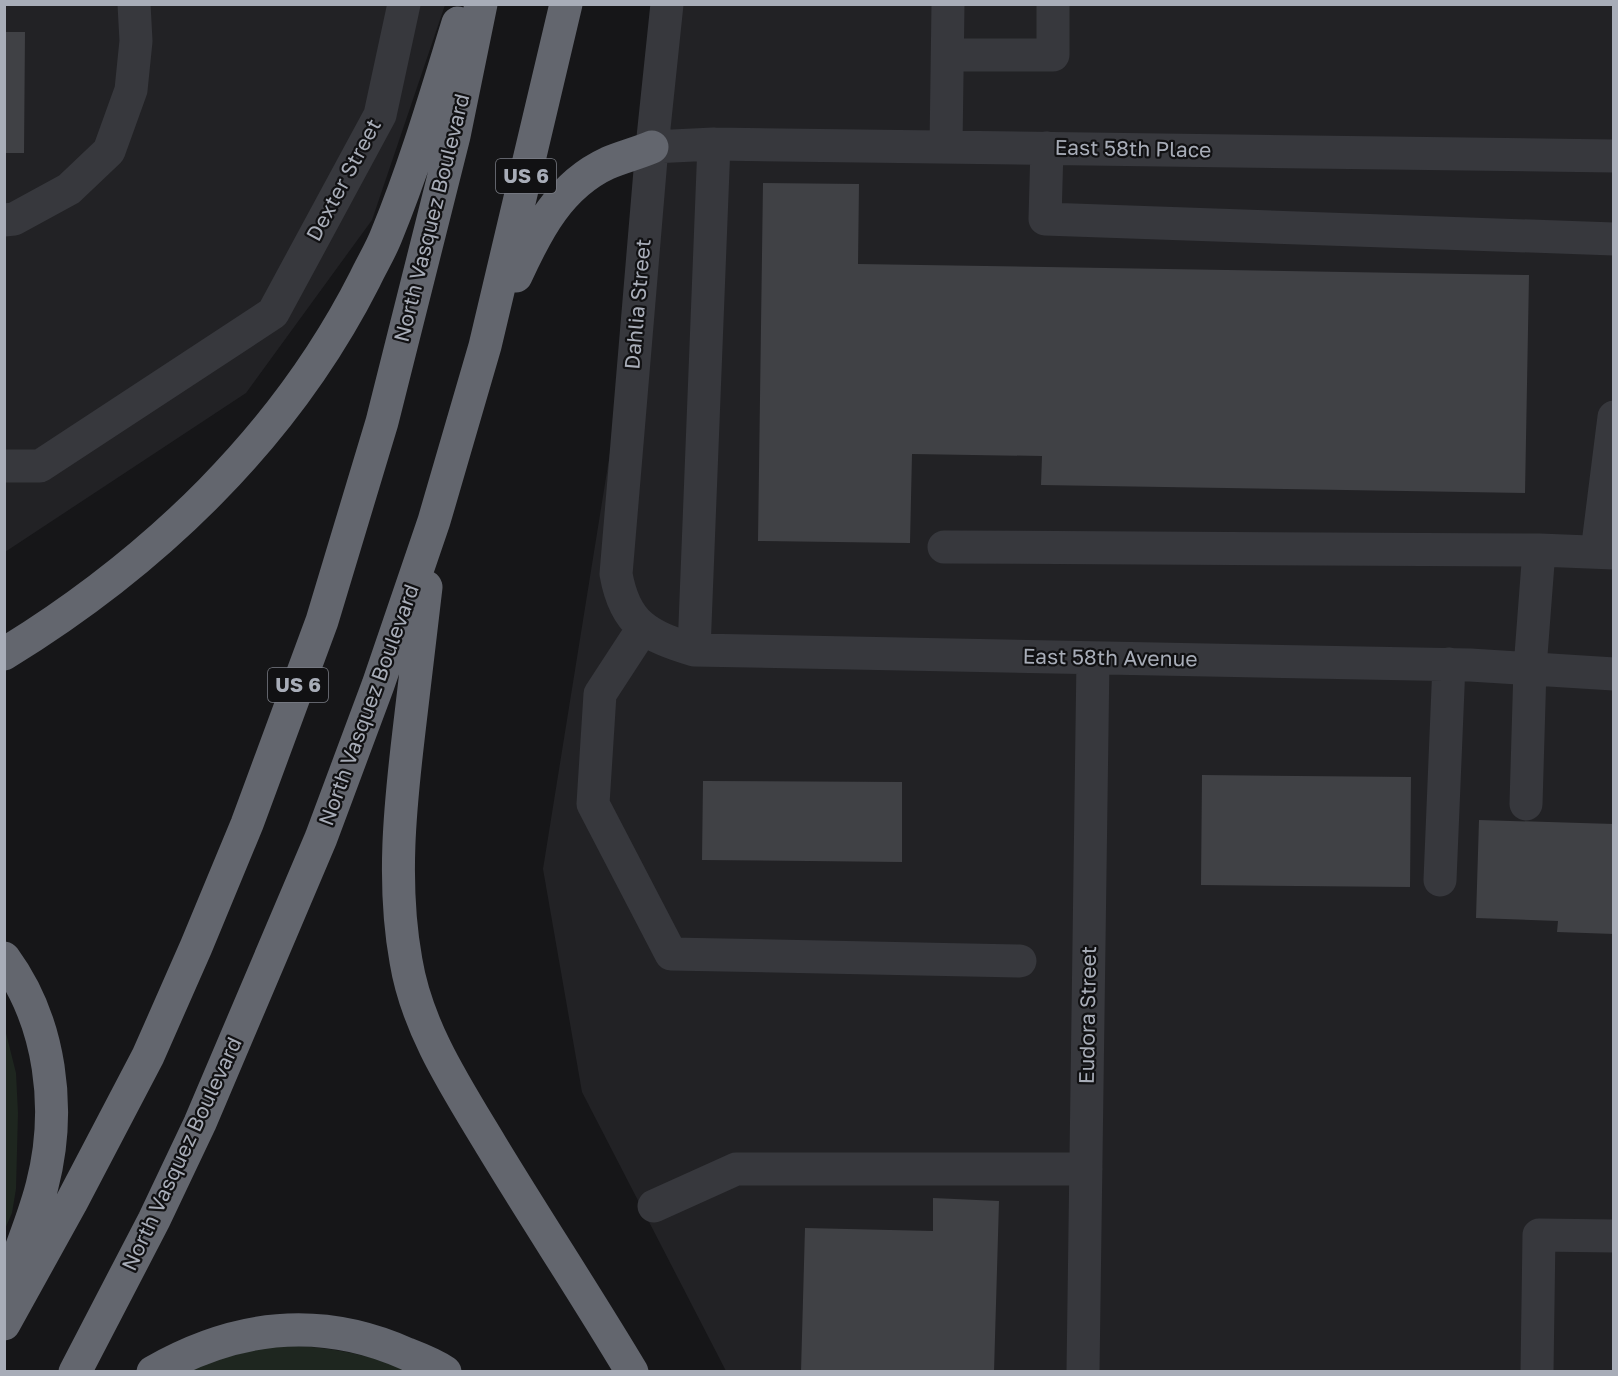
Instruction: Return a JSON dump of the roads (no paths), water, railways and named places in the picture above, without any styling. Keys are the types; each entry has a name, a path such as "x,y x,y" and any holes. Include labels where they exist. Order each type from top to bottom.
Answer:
{"highway":[{"path":"4,654 34,636 119,575 184,519 237,465 295,395 343,322 386,236 427,127 464,4"},
{"name":"North Vasquez Boulevard","path":"4,1324 148,1056 243,835 322,621 382,422 454,136 481,4"},
{"name":"North Vasquez Boulevard","path":"75,1371 154,1221 200,1123 321,838 378,685 434,521 485,346 566,4"},
{"path":"485,346 526,253 541,226 564,194 578,181 608,164 652,147"},
{"path":"434,521 400,814 399,914 406,963 433,1045 453,1082 540,1227 632,1371"},
{"path":"4,958 19,978 36,1014 51,1089 51,1135 42,1186 4,1293"},
{"path":"153,1371 207,1345 237,1336 299,1329 317,1329 348,1334 386,1344 444,1371"}],"street":[{"path":"4,220 14,219 69,189 109,150 131,90 136,41 134,4"},
{"name":"Dexter Street","path":"4,466 40,466 273,313 380,114 404,4"},
{"name":"Dahlia Street","path":"633,616 616,574 618,538 652,147 667,4"},
{"path":"946,147 948,4"},
{"path":"948,55 1053,55 1053,4"},
{"path":"694,650 714,144"},
{"name":"East 58th Place","path":"652,147 714,144 1614,156"},
{"path":"1047,148 1044,219 1614,239"},
{"path":"944,547 1539,550 1605,553 1614,417"},
{"path":"1526,804 1530,668 1539,550"},
{"path":"633,616 600,694 593,804 671,954 1020,961"},
{"name":"East 58th Avenue","path":"633,616 660,640 694,650 1449,664 1614,674"},
{"name":"Eudora Street","path":"1083,1371 1093,658"},
{"path":"1440,880 1449,664"},
{"path":"654,1206 736,1169 1086,1169"},
{"path":"1537,1371 1539,1235 1614,1236"}]}
